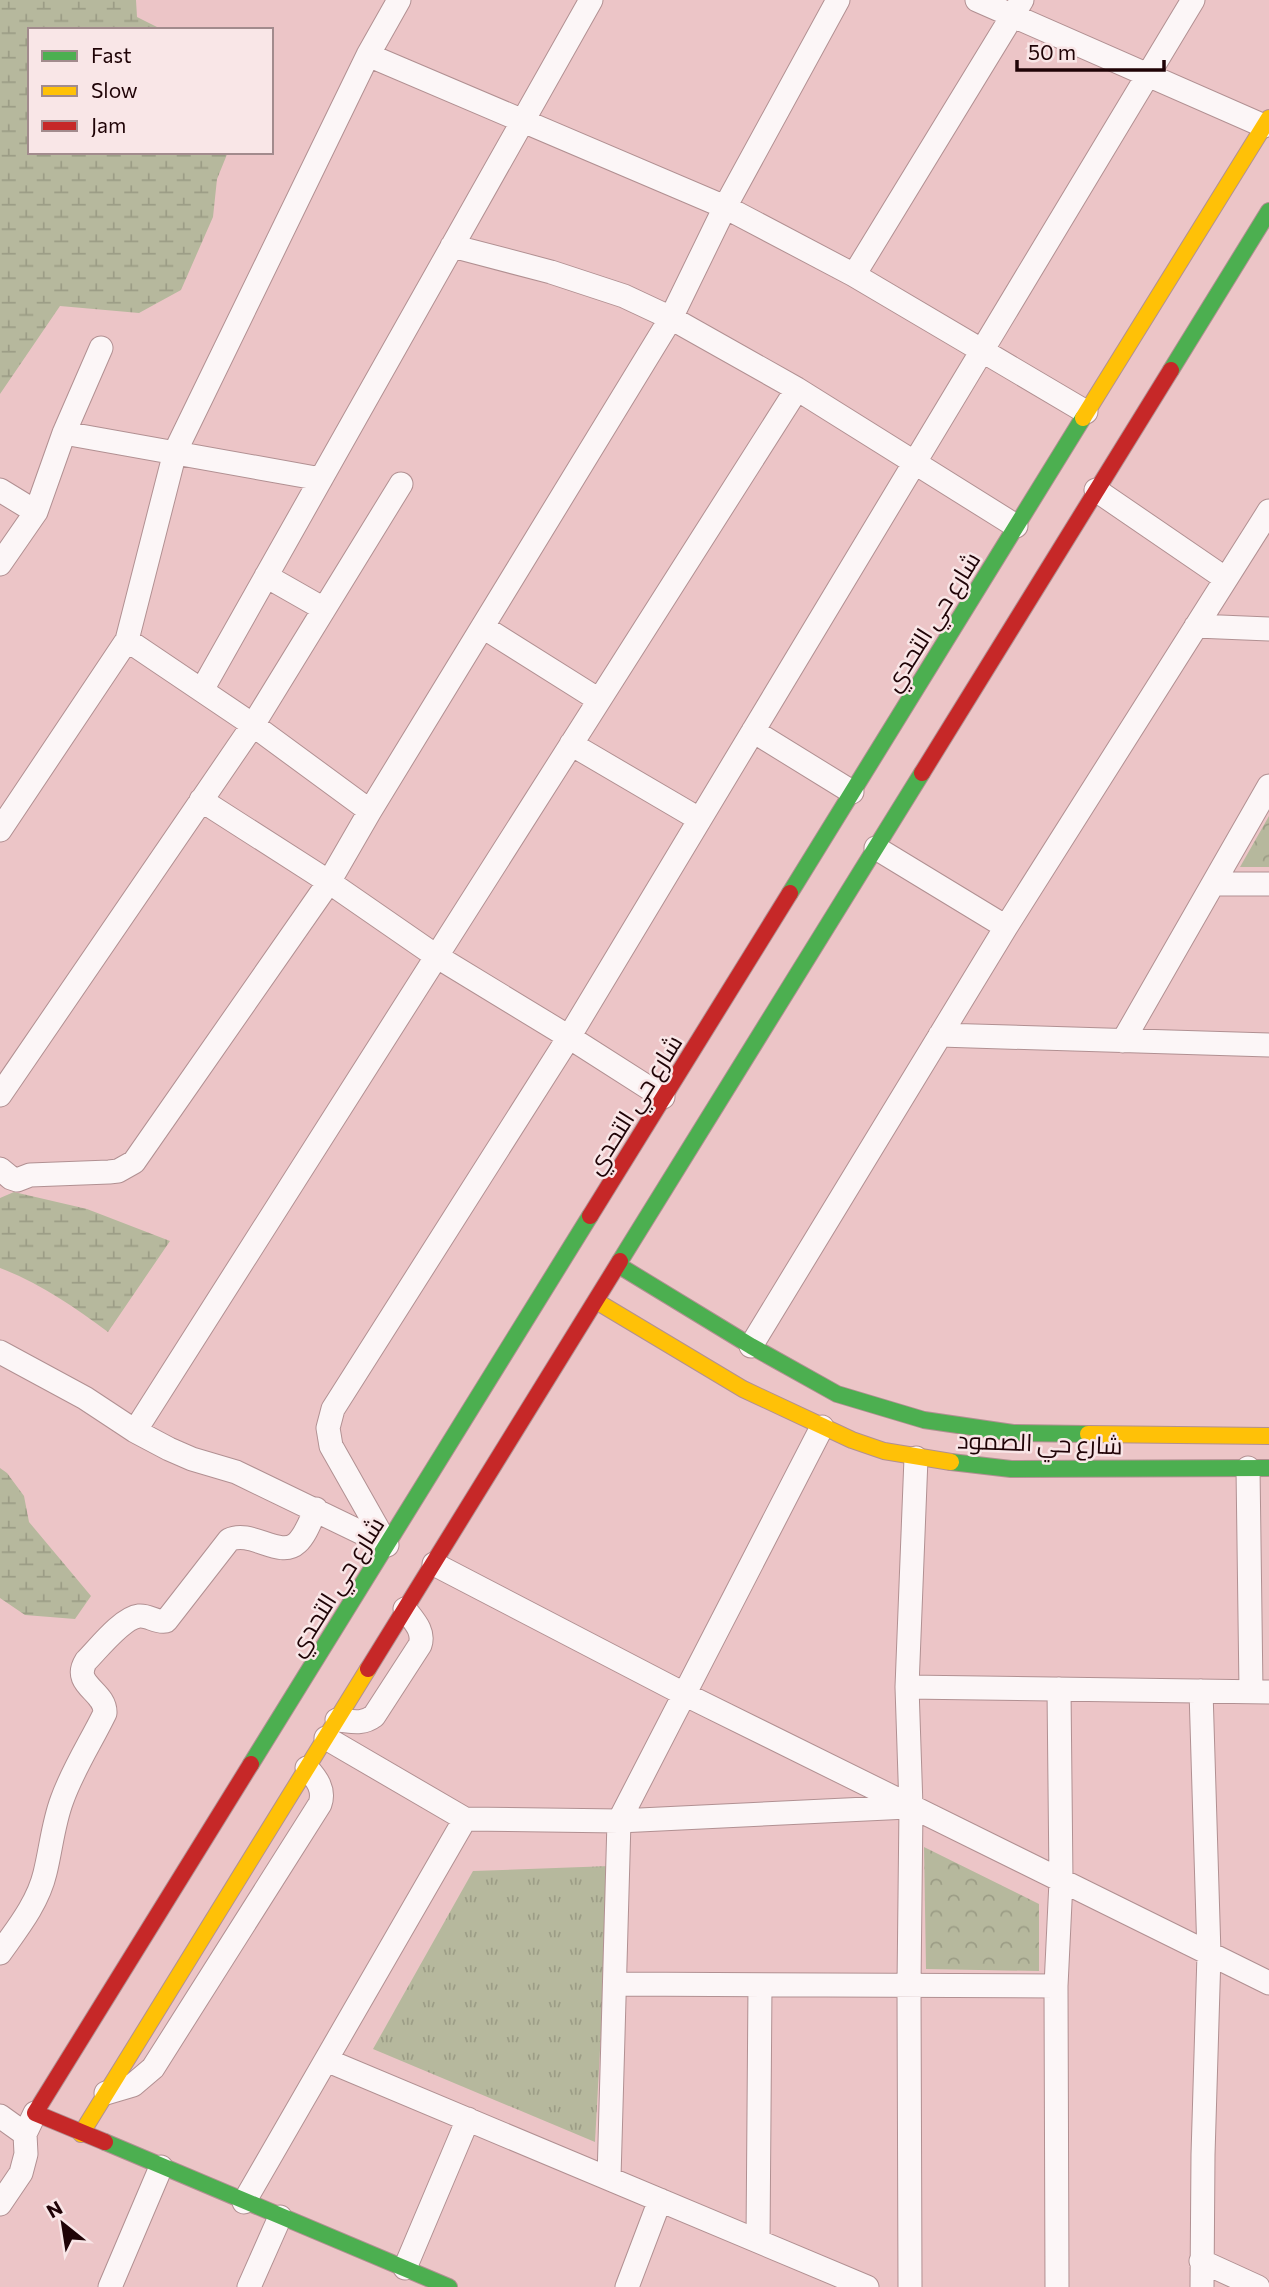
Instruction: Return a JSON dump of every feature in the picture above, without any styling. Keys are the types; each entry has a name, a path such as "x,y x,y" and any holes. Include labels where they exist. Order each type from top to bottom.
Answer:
{"main road":[{"name":"شارع حي التحدي","path":"30,2124 1267,122"},
{"path":"81,2134 1269,211"},
{"path":"618,1265 751,1346 837,1394 902,1414 968,1428 1013,1433 1269,1436"},
{"name":"شارع حي الصمود","path":"596,1301 743,1389 863,1444 916,1458 1011,1469 1259,1468"},
{"path":"673,1348 670,1341 673,1324 680,1315 694,1312"},
{"path":"492,1401 488,1387 493,1373"},
{"path":"509,1412 523,1410 534,1401"},
{"path":"444,1452 454,1443 469,1441"},
{"path":"485,1479 490,1466 486,1452"},
{"path":"171,1892 169,1906 181,1923 201,1927 217,1914"},
{"path":"133,1955 143,1946 157,1943"},
{"path":"175,1953 180,1966 176,1980"},
{"path":"30,2124 81,2134 280,2217 403,2277 449,2287"}],"street":[{"path":"0,830 127,640 176,452 368,55 399,0"},
{"path":"202,690 591,0"},
{"path":"0,1169 17,1180 30,1175 118,1171 134,1162 328,882 484,627 671,318 725,207 838,0"},
{"path":"976,0 1018,8 1147,75 1267,122"},
{"path":"387,1545 331,1446 328,1437 329,1419 333,1409 569,1037 1193,0"},
{"path":"854,275 1018,8"},
{"path":"368,55 725,207 854,275 1086,412"},
{"path":"452,246 551,272 624,296 671,318 797,388 1016,526"},
{"path":"0,564 36,512 64,433 101,348"},
{"path":"135,1431 797,388"},
{"path":"64,433 321,479"},
{"path":"0,1095 253,725 401,484"},
{"path":"0,490 36,512"},
{"path":"1096,490 1226,579"},
{"path":"751,1346 1006,927 1269,511"},
{"path":"266,576 324,609"},
{"path":"1196,626 1269,629"},
{"path":"484,627 599,700"},
{"path":"127,640 253,725 370,811"},
{"path":"753,731 852,792"},
{"path":"571,744 699,820"},
{"path":"1122,1041 1269,786"},
{"path":"201,800 436,956 663,1097"},
{"path":"876,848 1006,927"},
{"path":"1214,884 1269,884"},
{"path":"940,1035 1269,1045"},
{"path":"0,1352 85,1398 135,1431 192,1459 236,1472 387,1545"},
{"path":"609,2178 620,1821 822,1427"},
{"path":"910,2287 911,1807 907,1686 916,1458"},
{"path":"907,1686 1260,1692 1259,1468"},
{"path":"0,1953 30,1909 38,1892 45,1875 51,1836 63,1797 105,1713 102,1700 83,1680 82,1670 86,1661 132,1618 143,1616 160,1622 166,1621 229,1540 240,1536 279,1547 290,1547 299,1542 316,1509"},
{"path":"433,1564 684,1694 1269,1983"},
{"path":"332,1729 366,1722 374,1716 420,1645 421,1632 405,1609"},
{"path":"1057,2287 1056,1986 1061,1881 1059,1689"},
{"path":"1201,1691 1209,1954 1202,2287"},
{"path":"332,1729 465,1819 620,1821 911,1807"},
{"path":"106,2093 132,2085 153,2068 320,1804 322,1792 307,1769"},
{"path":"244,2202 465,1819"},
{"path":"615,1984 1056,1986"},
{"path":"758,2241 760,1984"},
{"path":"326,2060 867,2287"},
{"path":"0,2116 30,2124 21,2174 0,2204"},
{"path":"403,2277 468,2119"},
{"path":"110,2287 161,2167"},
{"path":"628,2287 660,2200"},
{"path":"249,2287 280,2217"},
{"path":"1201,2261 1258,2287"}],"green space":[{"path":"0,0 136,0 137,17 159,28 28,28 28,154 227,154 217,179 213,217 181,290 139,313 60,306 0,394"},
{"path":"1269,816 1269,867 1240,867"},
{"path":"14,1192 87,1209 170,1241 108,1332 43,1288 0,1268 0,1198"},
{"path":"0,1468 24,1496 29,1522 91,1596 75,1619 25,1615 0,1598"},
{"path":"924,1847 1039,1904 1039,1971 926,1969"},
{"path":"610,1866 595,2142 373,2049 473,1871"}],"traffic: fast":[{"path":"1171,370 1269,211"},
{"path":"790,893 1083,418"},
{"path":"620,1261 922,773"},
{"path":"251,1764 590,1216"},
{"path":"618,1265 751,1346 837,1394 924,1420 1013,1433 1088,1434"},
{"path":"951,1462 1011,1469 1269,1468"},
{"path":"105,2142 449,2287"}],"traffic: slow":[{"path":"1083,418 1269,118"},
{"path":"596,1301 743,1389 852,1440 884,1451 951,1462"},
{"path":"1088,1434 1269,1436"},
{"path":"81,2134 368,1669"}],"traffic: jam":[{"path":"922,773 1171,370"},
{"path":"590,1216 790,893"},
{"path":"368,1669 620,1261"},
{"path":"105,2142 35,2113 251,1764"}]}
